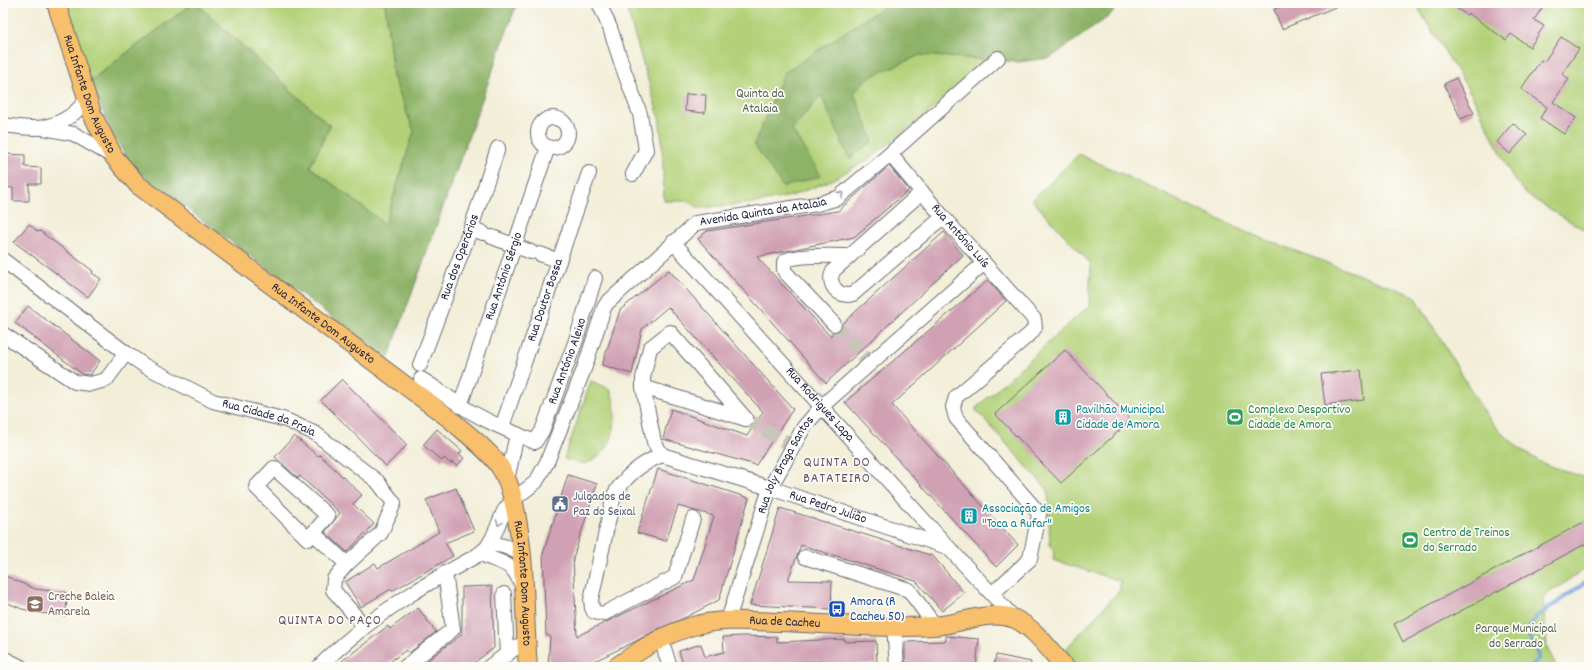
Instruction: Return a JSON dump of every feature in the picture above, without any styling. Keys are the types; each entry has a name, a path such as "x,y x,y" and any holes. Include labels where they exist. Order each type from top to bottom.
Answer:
{"main road":[{"name":"Rua Infante Dom Augusto","path":"56,3 93,116 114,157 138,184 450,419 500,466 507,480 513,500 522,554 528,667"},
{"name":"Rua de Cacheu","path":"616,667 660,639 693,626 728,620 934,626 994,615 1015,619 1032,631 1065,667"}],"street":[{"path":"599,3 610,28 622,68 640,114 646,150 633,174"},
{"name":"Avenida Quinta da Atalaia","path":"484,551 493,537 504,511 513,500 536,482 547,462 584,369 606,305 673,242 700,221 817,204 838,198 998,58"},
{"path":"43,128 67,119 80,109 87,98"},
{"path":"3,125 43,128 74,134 114,157"},
{"name":"Rua António Sérgio","path":"460,406 548,147"},
{"name":"Rua dos Operários","path":"460,406 442,392 421,372 482,233 498,148"},
{"name":"Rua António Luís","path":"890,154 943,217 1032,316 1035,328 1031,334 956,397 953,407 956,418 1037,511 1039,516 1030,559 992,594"},
{"name":"Rua Doutor Bossa","path":"502,427 589,173"},
{"path":"922,192 834,270 831,276 833,287 844,295 849,295 856,292 943,217"},
{"path":"482,233 559,261"},
{"name":"Rua Rodrigues Lapa","path":"673,242 948,547 1015,619"},
{"path":"834,324 785,272 784,262 789,259 808,256 850,256"},
{"name":"Rua Cidade da Praia","path":"3,260 145,366 213,401 286,420 316,434 377,481 394,503 381,533 347,564 334,579 333,590 364,626"},
{"name":"Rua Joly Braga Santos","path":"728,620 770,488 804,427 822,406 984,263"},
{"name":"Rua António Aleixo","path":"517,434 535,442 542,431 576,340 595,278"},
{"path":"643,387 746,419 670,332 653,345 648,353 643,378 643,387 654,442 662,455 645,462 623,481 614,495 591,600 594,612 603,614 673,579 676,575 693,519"},
{"path":"3,334 75,382 90,384 106,380 126,353"},
{"path":"460,406 517,434 507,480"},
{"name":"Rua Pedro Julião","path":"662,455 770,488 948,547"},
{"path":"274,468 328,516 313,533 308,539 256,487 274,468"},
{"path":"313,533 347,564"},
{"path":"319,667 364,626 446,573 493,545 503,546 522,554"},
{"path":"484,551 514,569 525,593"},
{"path":"499,560 522,554"},
{"path":"805,557 909,590 934,626"},
{"path":"405,667 453,629 446,573"},
{"name":"Rua Infante Dom Augusto","path":"504,594 506,655"},
{"path":"894,626 897,667"},
{"path":"660,639 670,667"},
{"path":"489,667 518,646 527,644"},
{"path":"3,658 21,667"}],"green space":[{"path":"64,3 193,3 90,81"},
{"path":"193,3 196,3 330,126 310,167 385,224 414,131 393,76 385,3 517,3 388,359 133,168 112,133 90,81"},
{"path":"196,3 385,3 393,76 414,131 385,224 310,167 330,126"},
{"name":"Quinta da Atalaia","path":"625,3 1068,3 872,157 832,180 791,196 755,203 700,208 687,201 664,201 662,141 659,117"},
{"path":"889,3 1122,3 1108,17 1050,58 1018,62 920,55 866,79 854,93 873,141 849,159 821,95 792,130 821,176 783,187 754,144 784,73"},
{"path":"1415,3 1589,3 1589,233 1527,195 1512,176 1474,99"},
{"name":"Complexo Desportivo Cidade de Amora","path":"1079,154 1248,233 1415,296 1481,407 1494,425 1520,449 1542,463 1589,479 1589,567 1543,597 1547,648 1557,667 1078,667 1063,652 1120,590 1120,581 1053,560 1054,551 1050,546 1048,490 975,409 1089,306 1091,264 1032,200"},
{"path":"591,381 610,389 614,403 615,418 613,434 607,447 598,457 585,464 564,459"}],"building":[{"path":"1290,3 1345,3 1282,29 1274,9"},
{"path":"1448,3 1545,3 1534,20 1544,26 1530,47 1511,34 1506,40 1468,13 1467,15"},
{"path":"1561,37 1579,49 1562,74 1569,79 1553,102 1576,118 1564,134 1540,118 1547,107 1521,89 1541,60 1544,62"},
{"path":"1456,78 1474,113 1461,119 1444,84"},
{"path":"686,94 706,95 705,113 685,111"},
{"path":"1513,123 1527,135 1510,154 1497,142"},
{"path":"7,154 25,155 25,167 41,168 41,184 29,184 29,201 13,201 13,188 3,187 3,170 6,170"},
{"path":"889,166 909,190 854,237 757,257 830,336 834,332 840,330 842,324 944,232 963,255 826,383 698,239 707,231 838,211"},
{"path":"29,224 93,271 92,273 101,279 88,297 14,242"},
{"path":"669,270 793,409 756,465 663,439 671,409 747,436 763,412 668,307 642,329 632,374 602,365 620,310"},
{"path":"988,280 1006,301 892,405 1018,545 996,567 845,402"},
{"path":"28,306 100,361 90,375 82,374 15,323"},
{"name":"Pavilhão Municipal Cidade de Amora","path":"1065,350 1131,420 1061,483 995,414"},
{"path":"1361,370 1364,400 1325,405 1321,374"},
{"path":"342,379 407,445 386,466 321,400"},
{"path":"437,429 462,451 459,454 464,458 457,466 452,462 451,464 444,458 442,461 423,445"},
{"path":"294,436 318,456 320,455 362,495 353,504 374,524 347,552 325,532 340,513 300,476 298,478 275,457"},
{"path":"658,469 749,498 719,600 582,667 548,667 550,636 546,635 543,554 568,475 597,484 573,558 577,636 694,580 714,516 678,506 666,541 637,533"},
{"path":"456,488 474,531 445,543 453,556 361,607 345,582 375,563 378,568 439,532 426,500"},
{"path":"780,508 933,556 964,593 942,611 916,581 801,545 788,580 832,581 831,609 750,605"},
{"path":"1589,519 1589,542 1403,642 1394,624"},
{"name":"Creche Baleia Amarela","path":"3,575 35,589 67,593 66,616 22,609 3,601"},
{"path":"492,586 494,648 468,667 419,667 462,634 462,587"},
{"path":"418,608 436,632 409,653 406,650 383,667 346,667 342,661 388,626 390,629"},
{"path":"946,636 979,639 976,667 910,667 909,662 905,662 905,642 946,641"},
{"path":"723,637 777,637 777,642 845,639 845,642 876,641 877,664 820,665 820,661 799,662 799,667 682,667 683,664 679,651 701,644 705,657 724,652"},
{"path":"996,655 1031,662 1030,667 1003,667 994,665"}],"waterway":[{"path":"1532,667 1539,657 1527,632 1536,617 1589,580"}],"tunnel":[{"path":"834,324 871,363"},
{"path":"746,419 793,446"}],"place":[{"name":"Pavilhão Municipal Cidade de Amora","path":"1063,417"},
{"name":"Complexo Desportivo Cidade de Amora","path":"1235,417"},
{"name":"Julgados de Paz do Seixal","path":"560,504"},
{"name":"Associação de Amigos \"Toca a Rufar\"","path":"969,516"},
{"name":"Centro de Treinos do Serrado","path":"1410,540"},
{"name":"Creche Baleia Amarela","path":"35,604"},
{"name":"Amora (R Cacheu 50)","path":"837,609"}],"district":[{"name":"QUINTA DO BATATEIRO","path":"837,472"},
{"name":"QUINTA DO PAÇO","path":"330,621"}],"park label":[{"name":"Parque Municipal do Serrado","path":"1516,636"}]}
